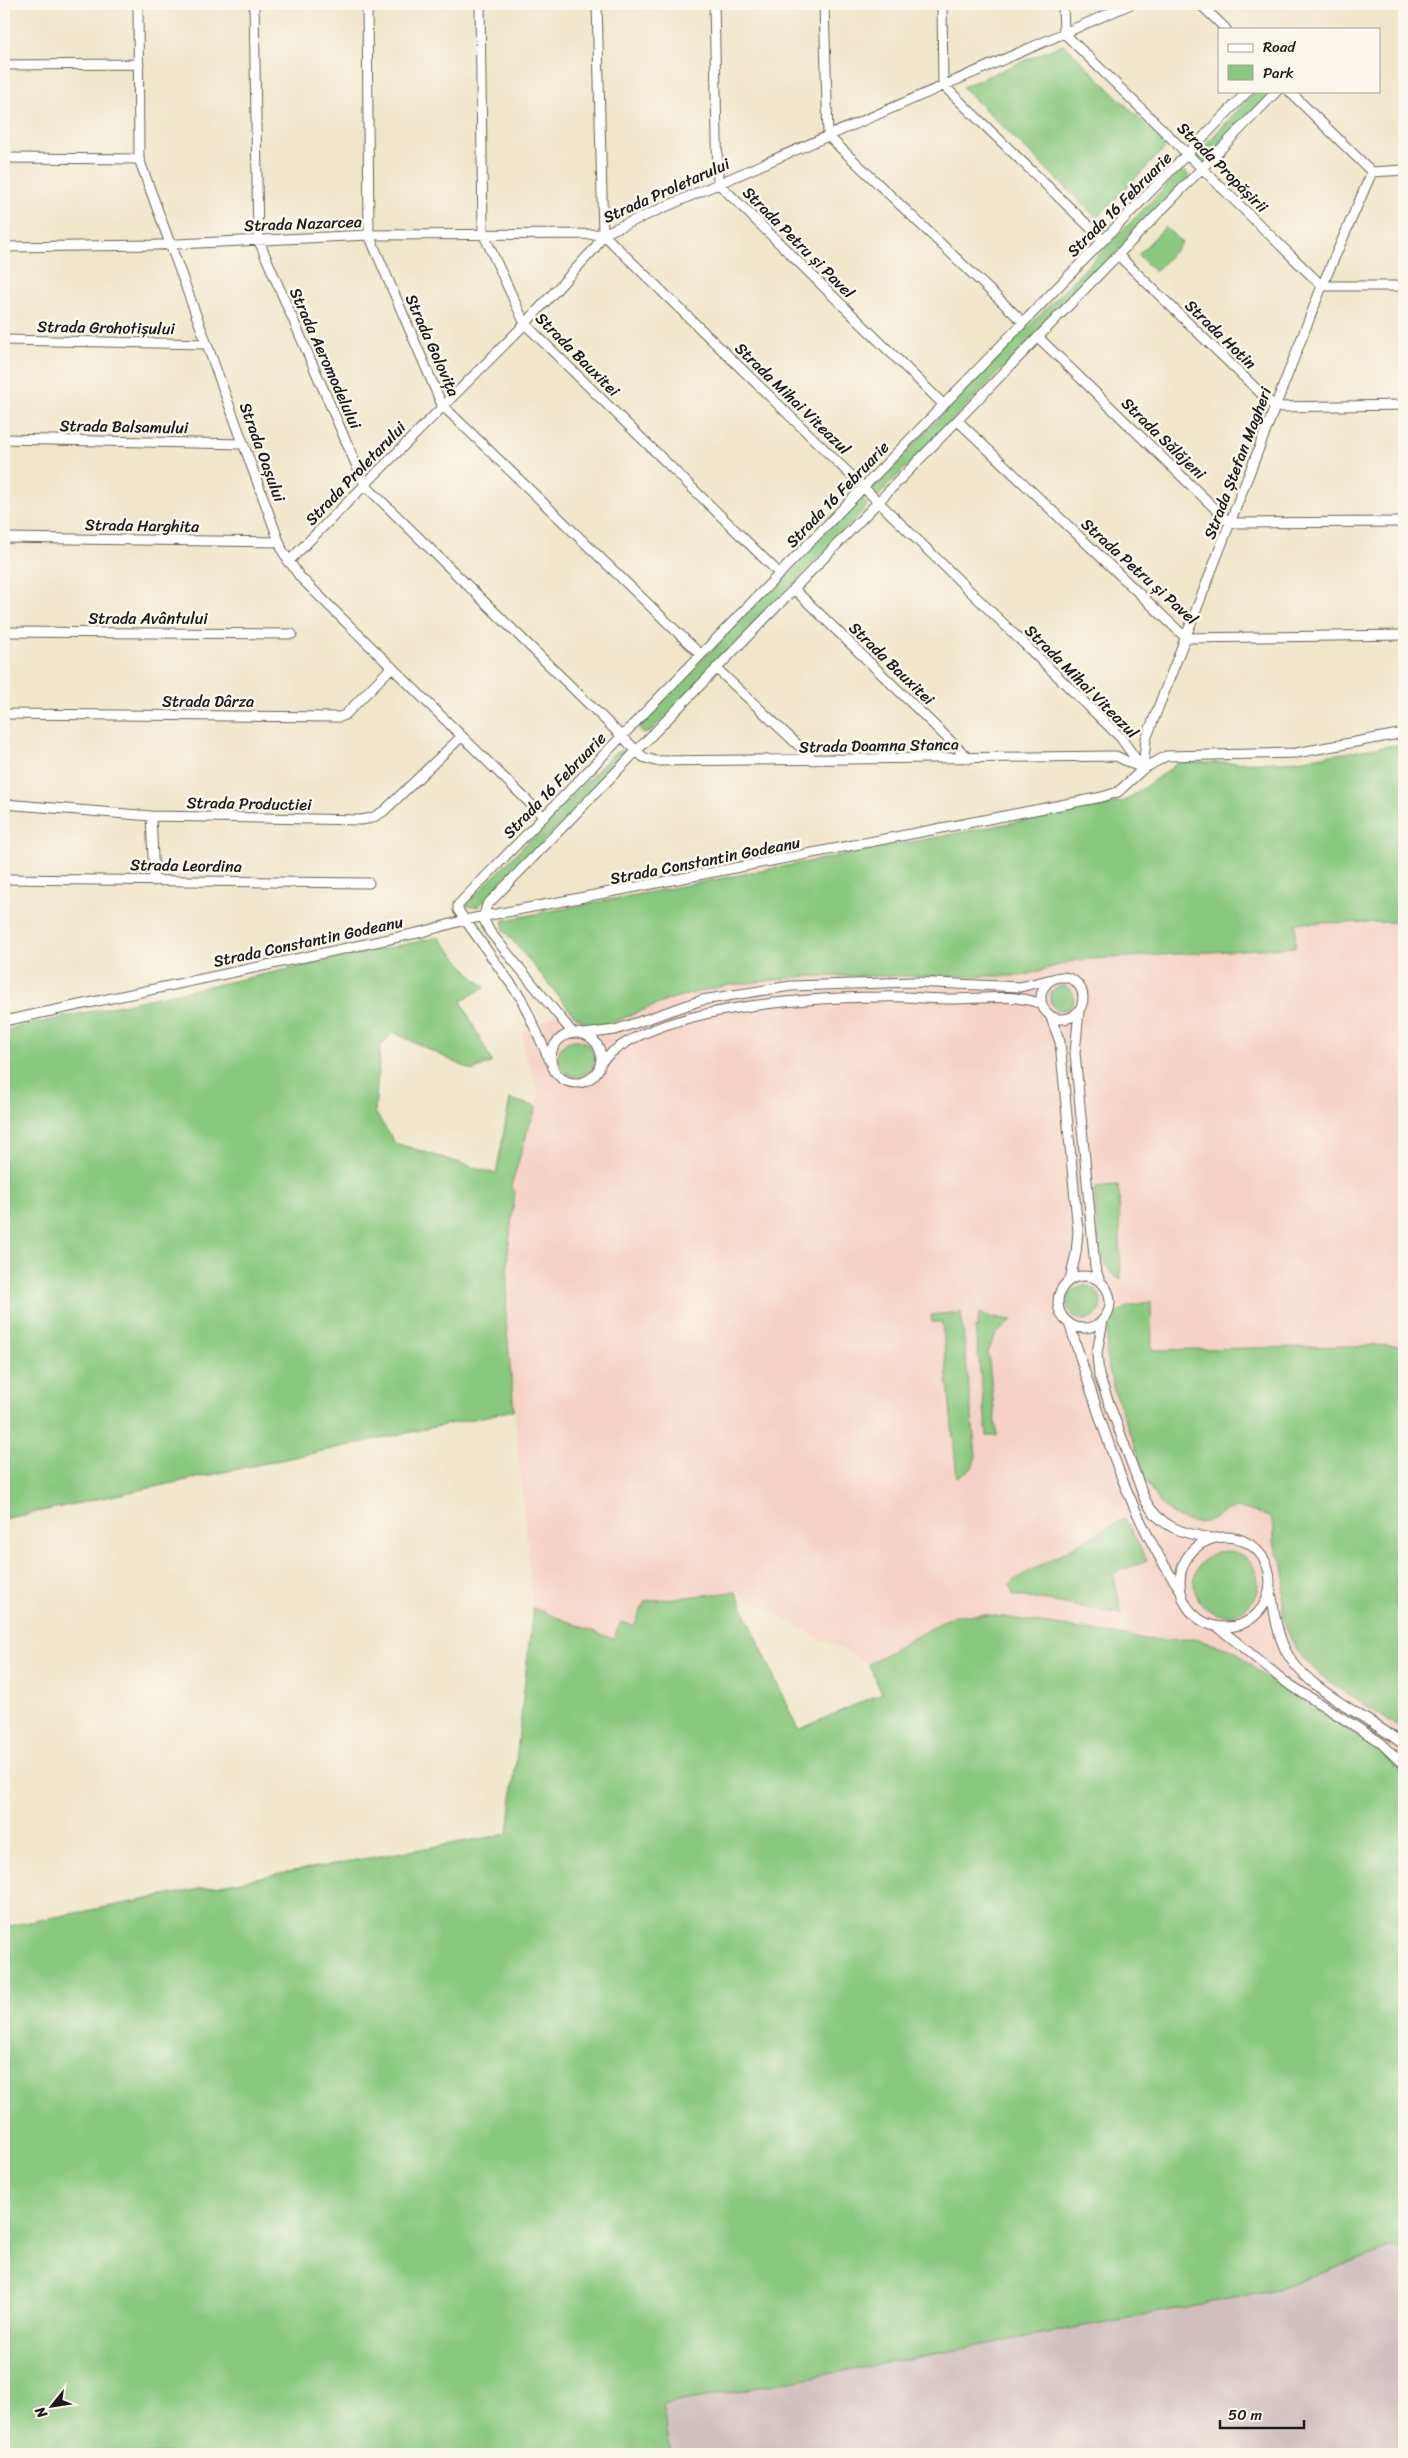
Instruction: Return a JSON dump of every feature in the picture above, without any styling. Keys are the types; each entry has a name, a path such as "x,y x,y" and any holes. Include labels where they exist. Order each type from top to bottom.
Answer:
{"street":[{"name":"Strada Oașului","path":"138,4 139,159 279,542 288,562 544,817"},
{"name":"Strada Aeromodelului","path":"254,4 258,239 365,485 621,738"},
{"name":"Strada Golovița","path":"367,4 369,235 442,405 700,654"},
{"name":"Strada Bauxitei","path":"480,4 484,233 525,324 780,574"},
{"path":"597,4 603,234"},
{"name":"Strada Petru și Pavel","path":"714,4 718,183 944,405"},
{"path":"824,4 828,136 1023,322"},
{"path":"942,4 943,85 1104,240"},
{"path":"1063,4 1064,33"},
{"name":"Strada Proletarului","path":"288,562 442,405 525,324 595,248 603,234 1131,4"},
{"path":"1200,4 1225,28"},
{"name":"Strada Propășirii","path":"1064,33 1322,286"},
{"path":"4,65 139,64"},
{"name":"Strada 16 Februarie","path":"465,920 458,910 458,905 1247,92"},
{"path":"572,1032 490,932 483,918 487,905 1276,92"},
{"path":"1290,92 1372,172 1404,170"},
{"path":"4,158 139,159"},
{"name":"Strada Ștefan Magheri","path":"1143,769 1146,739 1322,286 1372,172"},
{"name":"Strada Nazarcea","path":"4,247 170,244 369,235 484,233 603,234"},
{"name":"Strada Mihai Viteazul","path":"603,234 1120,736 1143,769"},
{"name":"Strada Hotin","path":"1118,255 1275,407"},
{"path":"1322,286 1404,286"},
{"name":"Strada Sălăjeni","path":"1038,337 1230,523"},
{"name":"Strada Grohotișului","path":"4,340 207,344"},
{"path":"1275,407 1404,405"},
{"name":"Strada Petru și Pavel","path":"958,421 1186,638 1404,635"},
{"name":"Strada Balsamului","path":"4,439 243,444"},
{"path":"1230,523 1404,522"},
{"name":"Strada Harghita","path":"4,538 279,542"},
{"name":"Strada Bauxitei","path":"794,589 970,759"},
{"name":"Strada Avântului","path":"4,632 292,634"},
{"name":"Strada Dârza","path":"4,714 340,717 345,715 392,667"},
{"path":"716,668 814,760"},
{"name":"Strada Constantin Godeanu","path":"4,1021 416,933 465,920 1102,797 1118,792 1143,769 1166,756 1296,753 1404,733"},
{"name":"Strada Productiei","path":"4,804 151,816 361,820 372,818 384,811 462,736"},
{"name":"Strada Doamna Stanca","path":"621,738 643,758 655,761 1116,756 1143,769"},
{"path":"151,816 154,879"},
{"name":"Strada Leordina","path":"4,879 154,879 369,883"},
{"path":"465,920 521,998 559,1077 570,1083 590,1079 599,1068 601,1062 601,1055 596,1042 584,1034"},
{"path":"550,1061 550,1053 558,1039 572,1032 584,1034 615,1030 702,1000 791,986 914,982 1020,987 1066,977 1079,984 1084,998 1079,1012 1075,1053 1095,1267 1100,1282 1110,1296 1109,1310 1103,1320 1097,1353 1098,1376 1145,1500 1150,1510 1170,1528 1192,1536 1227,1537 1242,1540 1255,1547 1264,1559 1270,1573 1277,1630 1284,1648 1300,1670 1324,1691 1404,1745"},
{"path":"1042,1004 1043,990 1052,979"},
{"path":"601,1062 622,1044 647,1032 697,1016 800,1001 880,996 1019,998 1042,1004 1050,1015 1060,1042 1078,1232 1070,1280 1063,1288 1058,1299 1060,1311 1069,1323 1133,1508 1156,1554 1191,1612 1206,1624 1218,1627 1236,1626 1253,1619 1268,1600 1271,1588"},
{"path":"1050,1015 1062,1019 1074,1016 1079,1012"},
{"path":"1070,1280 1085,1276 1100,1282"},
{"path":"1069,1323 1083,1328 1103,1320"},
{"path":"1180,1591 1180,1577 1183,1564 1190,1553 1200,1544 1212,1538"},
{"path":"1218,1627 1284,1681 1380,1742 1404,1765"}],"shaded area":[{"path":"1404,922 1404,1776 1394,1764 1267,1679 1233,1650 1195,1639 1152,1640 990,1615 954,1615 868,1664 736,1592 634,1626 613,1639 533,1608 506,1319 508,1251 515,1192 511,1187 529,1126 537,1107 539,1093 524,1051 522,1033 568,1008 575,1016 600,1025 611,1023 674,998 723,986 809,976 1022,976 1076,960 1295,947 1296,923"},
{"path":"1390,2247 1404,2250 1404,2454 671,2454 662,2405 1277,2290"}],"green space":[{"path":"1064,44 1167,146 1097,218 962,87"},
{"path":"1255,92 1267,92 1269,96 1202,167 1193,158"},
{"path":"1181,171 1187,173 1189,178 876,498 867,491"},
{"path":"1165,227 1182,243 1155,272 1138,255"},
{"path":"863,498 867,506 864,510 650,732 643,734 638,726 855,501"},
{"path":"1404,744 1404,922 1296,923 1295,947 1076,960 1022,976 809,976 723,986 674,998 611,1023 596,1024 588,1023 575,1016 503,929 504,920 1125,801 1178,763 1283,762"},
{"path":"624,750 626,755 624,760 479,906 472,907 466,905 613,754"},
{"path":"439,937 473,977 485,987 461,1001 492,1062 473,1071 393,1032 380,1047 375,1112 395,1143 496,1174 510,1099 537,1107 529,1126 511,1187 515,1192 508,1251 506,1319 514,1410 4,1519 4,1030"},
{"path":"1062,986 1071,989 1074,998 1071,1007 1062,1010 1053,1007 1050,998 1053,989"},
{"path":"576,1040 588,1046 594,1058 588,1070 576,1076 564,1070 558,1058 564,1046"},
{"path":"1118,1186 1121,1280 1112,1274 1102,1253 1097,1225 1094,1188"},
{"path":"1084,1286 1091,1287 1096,1291 1100,1296 1100,1310 1096,1315 1091,1319 1084,1320 1077,1319 1072,1315 1068,1310 1067,1303 1068,1296 1072,1291 1077,1287"},
{"path":"1151,1302 1152,1350 1404,1345 1404,1732 1329,1682 1298,1651 1288,1632 1283,1609 1284,1571 1275,1546 1273,1524 1270,1517 1237,1507 1203,1522 1191,1522 1172,1514 1160,1503 1153,1493 1146,1479 1115,1392 1107,1355 1107,1337 1112,1322 1125,1308"},
{"path":"961,1312 976,1456 972,1468 957,1477 942,1322 932,1322 931,1315"},
{"path":"979,1313 988,1317 1012,1320 996,1334 988,1351 997,1436 987,1436 975,1327 978,1327"},
{"path":"1125,1518 1147,1561 1113,1573 1122,1614 1013,1595 1010,1585 1016,1579"},
{"path":"1220,1551 1232,1551 1249,1560 1256,1571 1258,1583 1256,1595 1249,1606 1232,1615 1220,1615 1208,1610 1199,1601 1194,1589 1194,1577 1199,1565 1208,1556"},
{"path":"736,1592 798,1730 882,1693 868,1664 954,1615 990,1615 1152,1640 1195,1639 1233,1650 1267,1679 1377,1748 1404,1776 1404,2250 1390,2247 1277,2290 662,2405 671,2454 4,2454 4,1927 282,1873 508,1834 533,1608 613,1639 621,1622 634,1626 645,1601"}]}
